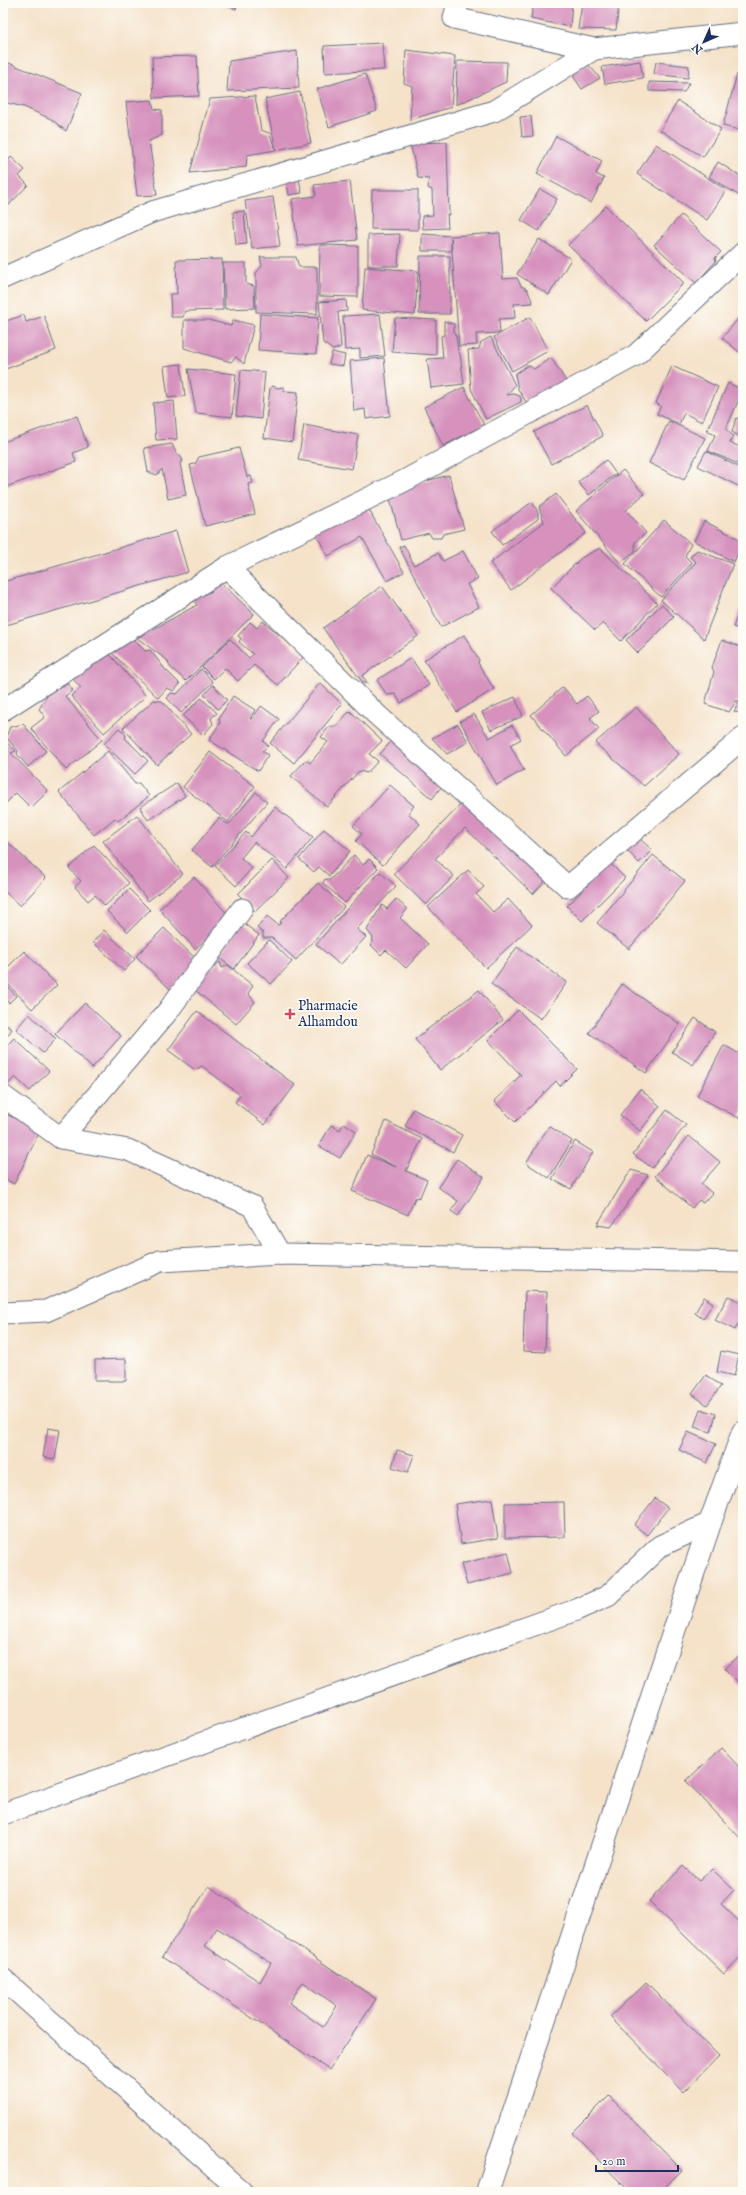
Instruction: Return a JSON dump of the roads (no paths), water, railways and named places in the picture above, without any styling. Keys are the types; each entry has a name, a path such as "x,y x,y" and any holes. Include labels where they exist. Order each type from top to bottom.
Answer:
{"street":[{"path":"458,3 454,18 594,49 743,33"},
{"path":"3,278 152,212 494,111 594,49"},
{"path":"3,710 227,567 404,481 636,355 743,253"},
{"path":"227,567 376,714 568,887 743,738"},
{"path":"61,1138 168,1011 242,909"},
{"path":"3,1096 61,1138 128,1150 252,1206 280,1254"},
{"path":"3,1313 46,1310 160,1261 280,1254 743,1262"},
{"path":"487,2192 710,1523 741,1446"},
{"path":"3,1814 576,1610 608,1596 660,1546 710,1523"},
{"path":"3,1979 242,2192"}],"place":[{"name":"Pharmacie Alhamdou","path":"290,1014"}]}
